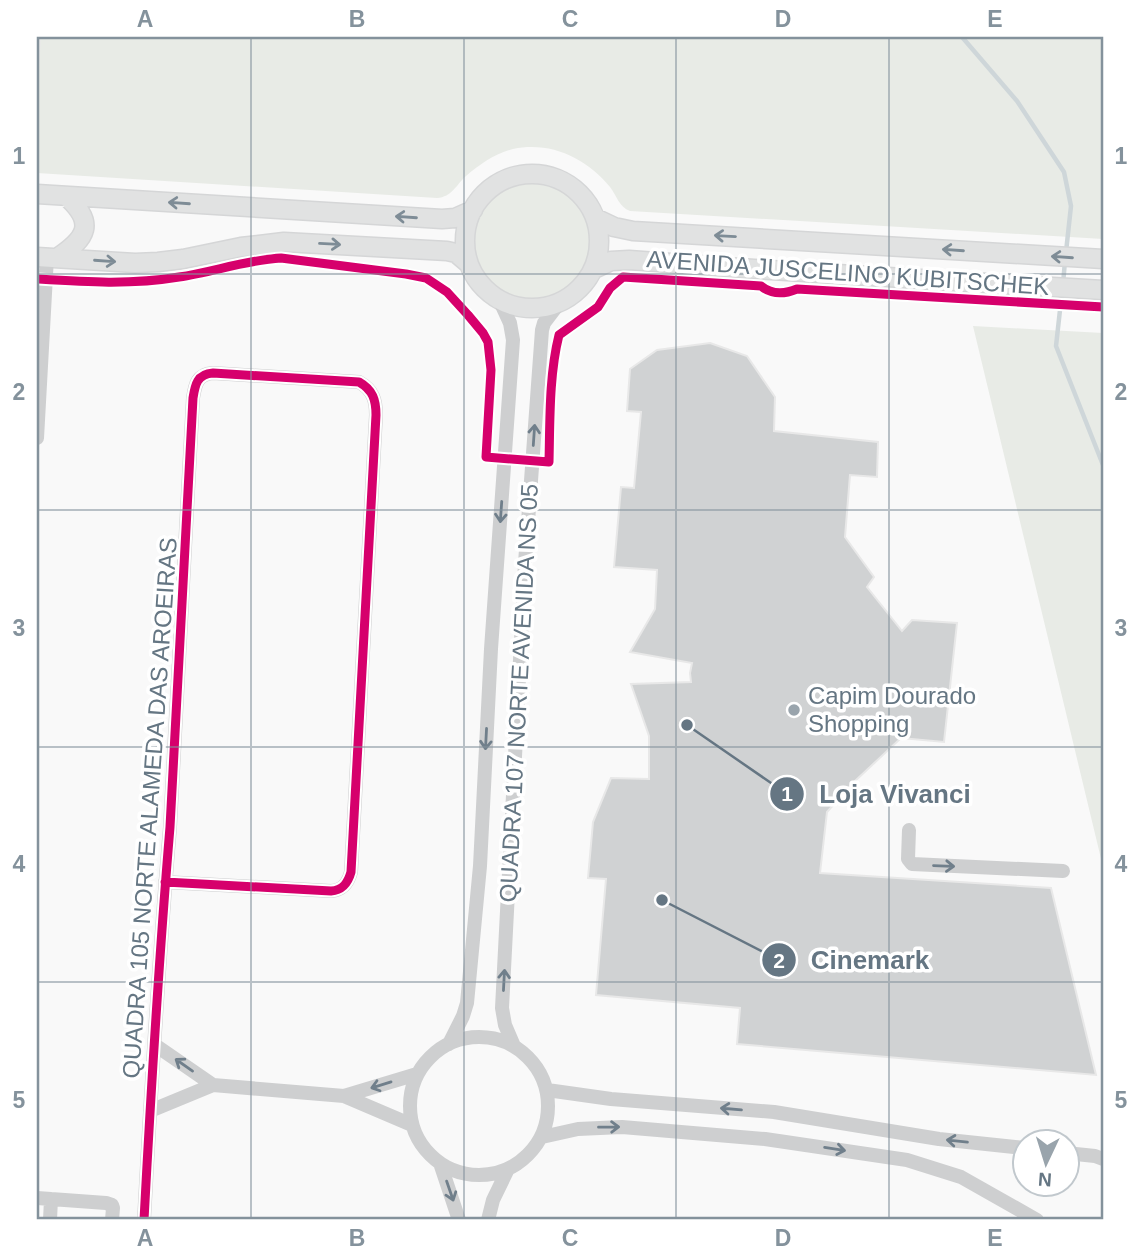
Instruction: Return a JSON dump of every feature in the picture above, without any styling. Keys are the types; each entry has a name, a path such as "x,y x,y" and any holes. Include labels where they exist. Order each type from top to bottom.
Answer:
{"main road":[{"path":"47,257 158,262 284,242 447,251 456,253 469,264 480,283 499,299 516,306 545,307 560,302 580,289 594,269 600,241 595,218 585,200 560,180 526,175 501,182 484,195 467,224 465,239 469,264"},
{"path":"37,194 447,219 473,210"},
{"path":"47,257 76,244 84,230 82,213 66,195"},
{"name":"AVENIDA JUSCELINO KUBITSCHEK","path":"595,218 614,227 633,230 1103,259"},
{"name":"AVENIDA JUSCELINO KUBITSCHEK","path":"594,269 611,261 629,260 1103,290"}],"street":[{"path":"37,438 47,257"},
{"name":"QUADRA 107 NORTE AVENIDA NS 05","path":"449,1044 467,1003 480,866 491,649 513,340 510,323 499,299"},
{"name":"QUADRA 107 NORTE AVENIDA NS 05","path":"514,1046 505,1026 502,1008 526,551 542,330 544,323 560,302"},
{"name":"QUADRA 105 NORTE ALAMEDA DAS AROEIRAS","path":"144,1220 150,1111 155,1045 166,882 171,813 193,398 198,379 206,373 213,373 352,380 365,385 376,402 349,880 340,889 331,891 166,882"},
{"path":"909,830 908,859 912,864 1063,871"},
{"path":"482,1037 514,1046 529,1057 541,1073 547,1090 549,1114 542,1137 528,1156 508,1169 485,1175 461,1172 440,1163 423,1146 412,1125 411,1090 417,1074 430,1056 449,1044 482,1037"},
{"path":"155,1045 213,1085"},
{"path":"344,1096 417,1074"},
{"path":"150,1111 213,1085 344,1096 412,1125"},
{"path":"547,1090 611,1099 774,1112 939,1139 1010,1147"},
{"path":"542,1137 578,1129 622,1127 765,1139 907,1160 961,1177 1037,1220"},
{"path":"1080,1154 1103,1159"},
{"path":"440,1163 459,1220"},
{"path":"488,1220 493,1200 508,1169"},
{"path":"50,1220 44,1198 107,1203 113,1208 112,1220"}],"shaded area":[{"path":"40,37 1103,37 1103,239 630,211 623,207 600,177 579,160 541,147 513,149 494,156 466,176 450,193 437,198 37,173"},
{"path":"533,181 556,185 575,198 588,217 592,240 588,263 575,282 556,295 533,299 510,295 491,282 478,263 474,240 478,217 491,198 510,185"},
{"path":"973,326 1103,333 1103,867"}],"building":[{"path":"37,37 40,37 37,87"},
{"name":"Capim Dourado Shopping","path":"710,343 747,356 775,397 774,431 878,442 877,477 850,475 845,537 874,577 867,587 902,631 912,620 957,623 944,742 901,738 854,782 827,812 820,873 1051,888 1096,1075 737,1044 740,1008 596,995 606,879 588,878 593,822 611,778 649,779 649,736 631,684 691,682 692,663 630,652 655,609 657,570 614,567 621,487 634,488 641,412 627,411 630,369 657,350"}],"waterway":[{"path":"962,37 1017,101 1064,172 1071,206 1066,252"},
{"path":"1063,284 1065,261"},
{"path":"1062,292 1056,346 1103,465"}],"cycle path":[{"path":"37,279 143,281 281,258 426,278 447,292 488,342 491,370 486,457 549,462 552,382 559,335 598,307 610,288 623,277 761,286 779,293 797,289 1103,307"},
{"path":"144,1220 195,389 200,378 213,373 359,382 368,388 373,396 376,415 350,876 342,887 331,891 165,882"}],"place":[{"name":"Capim Dourado Shopping","path":"794,710"},
{"name":"Loja Vivanci","path":"687,725"},
{"name":"Cinemark","path":"662,900"}]}
